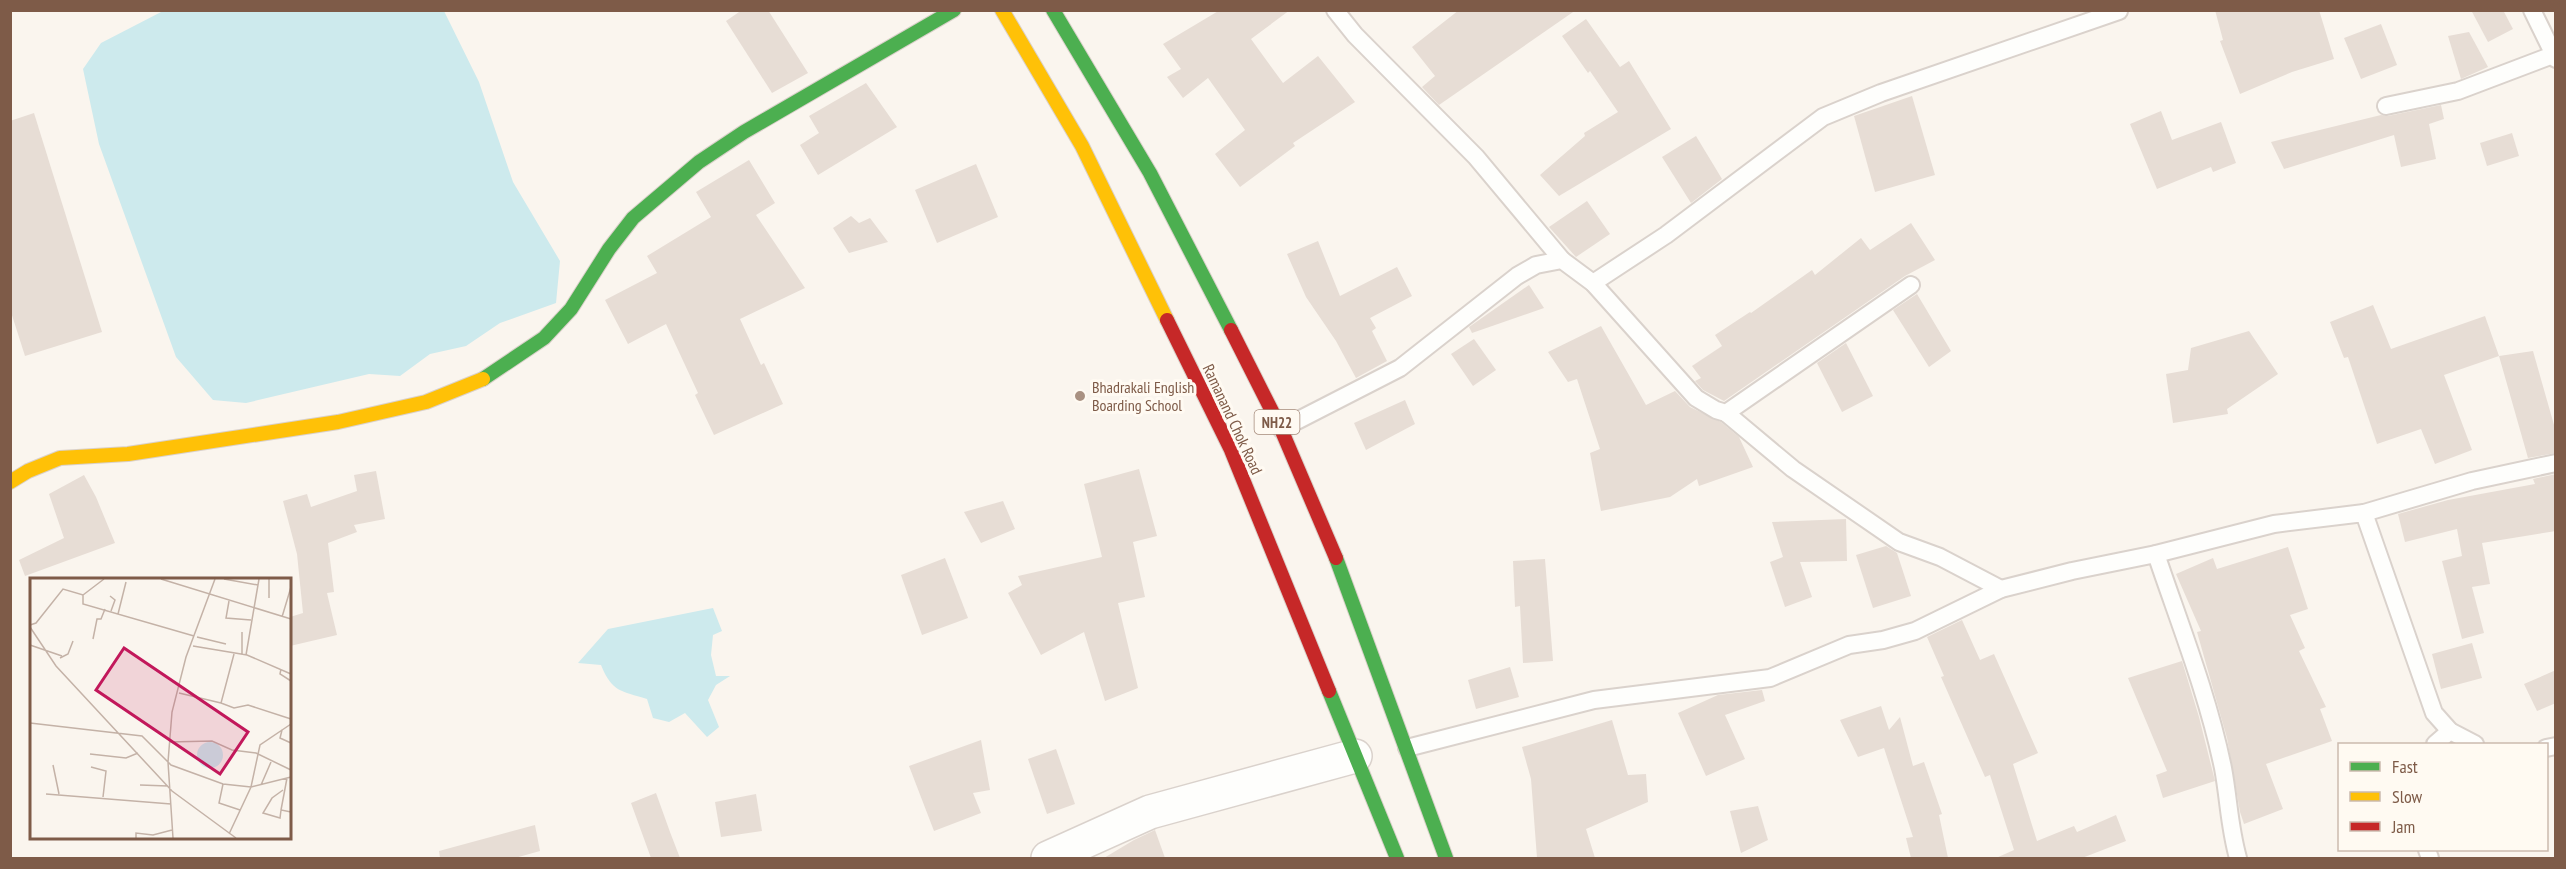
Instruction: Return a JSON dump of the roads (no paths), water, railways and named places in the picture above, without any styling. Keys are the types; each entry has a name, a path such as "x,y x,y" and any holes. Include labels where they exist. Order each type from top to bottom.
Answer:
{"main road":[{"path":"10,482 28,471 60,458 128,454 338,422 426,402 489,377 544,338 571,309 609,249 633,218 699,162 744,132 954,10"},
{"name":"Ramanand Chok Road","path":"1002,10 1082,146 1232,450 1397,858"},
{"name":"NH22","path":"1053,10 1150,173 1281,429 1339,566 1446,858"}],"street":[{"path":"1048,858 1150,812 1355,756"}],"lane":[{"path":"1335,10 1354,34 1476,157 1562,260 1593,283 1696,398 1726,413 1793,469 1899,542 1940,558 2001,589"},
{"path":"2386,106 2458,91 2554,57 2532,10"},
{"path":"1593,283 1666,235 1823,117 1881,93 2119,11"},
{"path":"1281,429 1400,368 1517,276 1536,265 1562,260"},
{"path":"1726,413 1911,285"},
{"path":"1407,748 1594,700 1770,678 1849,645 1883,640 1915,631 2001,589 2072,571 2156,554 2274,524 2364,513 2472,481 2556,463"},
{"path":"2364,513 2434,713 2450,731 2473,743"},
{"path":"2156,554 2187,640 2220,758 2230,830 2238,858"},
{"path":"2436,743 2450,731"}],"water":[{"path":"163,11 444,11 479,82 513,182 560,261 556,303 500,323 466,346 430,354 400,376 369,374 246,403 213,400 176,357 99,144 83,69 101,43"},
{"path":"713,608 722,631 713,635 711,655 716,676 730,676 716,685 708,700 719,727 707,737 685,713 669,722 653,718 647,699 618,689 609,681 601,665 578,663 608,629"}],"place":[{"name":"Bhadrakali English Boarding School","path":"1080,396"}]}
